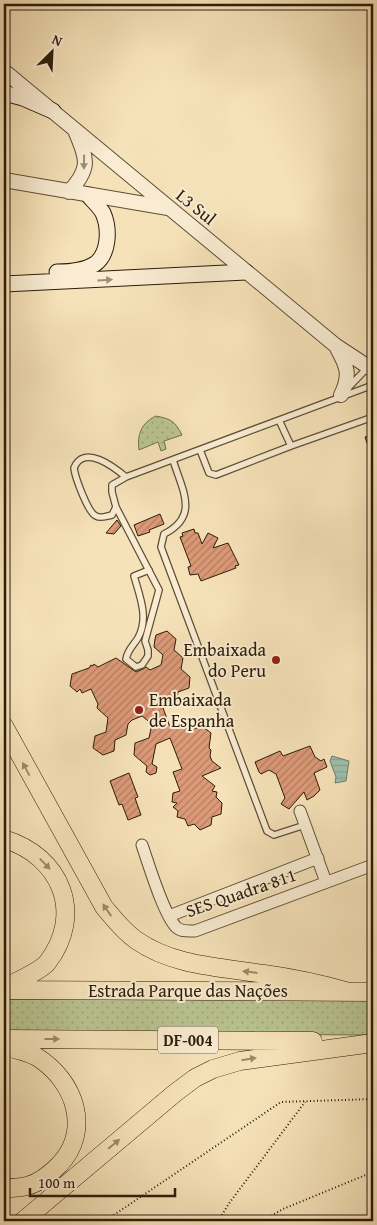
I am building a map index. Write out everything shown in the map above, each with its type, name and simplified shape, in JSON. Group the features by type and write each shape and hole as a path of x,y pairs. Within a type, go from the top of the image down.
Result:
{"highway":[{"path":"4,726 104,907 119,926 135,940 150,949 177,959 212,967 310,982 350,992"},
{"path":"4,839 15,842 44,862 55,875 63,892 67,911 62,939 46,964 4,989"},
{"name":"Estrada Parque das Nações","path":"4,989 373,992"},
{"name":"DF-004","path":"4,1039 373,1042"},
{"path":"23,1221 175,1093 195,1078 212,1069 240,1061 373,1042"},
{"path":"4,1047 36,1057 50,1067 65,1084 74,1101 78,1123 75,1140 67,1156 54,1170 42,1180 28,1186 4,1188"}],"main road":[{"path":"4,93 23,98 53,111"},
{"path":"4,274 81,270 94,265 102,258 106,246 107,228 103,214 88,195"},
{"path":"4,284 246,272"}],"street":[{"name":"L3 Sul","path":"4,71 335,345 371,369"},
{"path":"69,192 83,176 85,166 82,147 75,130"},
{"path":"4,180 169,208"},
{"path":"335,345 347,366 348,372 339,397"},
{"path":"300,811 326,882"},
{"name":"SES Quadra 811","path":"142,845 169,916 176,927 184,931 195,931 373,865"},
{"path":"169,916 318,858"}],"lane":[{"name":"L3 Sul","path":"339,397 371,369"},
{"name":"L3 Sul","path":"116,507 112,485 126,477 373,385"},
{"path":"200,450 209,473 216,475 373,417"},
{"path":"279,420 291,446"},
{"path":"116,507 112,515 102,518 96,517 90,512 74,471 75,465 85,458 101,459 126,477"},
{"path":"172,460 187,503 184,515 177,528 164,534 161,547 267,831 274,835 305,825"},
{"path":"116,507 158,590 144,642"},
{"path":"137,639 144,642 148,650 148,656 142,665 136,667 126,659 128,651 137,639 144,615 134,576 149,570"},
{"path":"144,615 152,614"}],"path":[{"path":"105,1221 280,1102 373,1099"},
{"path":"218,1221 230,1202 305,1102"},
{"path":"262,1221 283,1209 373,1172"}],"green space":[{"path":"156,416 172,421 182,435 164,441 166,449 161,451 158,442 139,450 141,430 147,422"},
{"path":"4,999 373,999 373,1035 4,1033"}],"shaded area":[{"path":"332,756 349,761 346,781 335,783 336,777 330,761"}],"building":[{"path":"373,434 373,458 372,458 365,437"},
{"path":"160,514 164,524 138,536 134,525"},
{"path":"117,520 121,526 114,534 106,533"},
{"path":"194,529 195,533 198,533 202,544 208,533 218,538 213,548 228,543 239,565 235,566 236,568 201,581 198,574 190,575 188,567 191,566 180,537 183,536 182,533"},
{"path":"167,631 176,639 174,650 183,658 181,669 190,677 189,688 178,692 176,704 163,708 170,727 182,723 189,728 192,725 194,729 202,726 211,733 210,756 212,761 221,768 202,776 215,786 212,791 217,792 216,797 222,803 221,814 212,817 211,825 200,830 194,824 188,826 185,819 177,817 178,811 173,807 177,803 172,802 173,793 180,791 173,772 182,769 170,738 156,744 152,764 157,767 156,773 150,775 146,772 147,766 134,755 135,743 149,738 152,724 142,716 132,720 128,724 126,735 115,740 114,751 103,755 93,748 95,736 106,732 108,718 97,708 98,704 91,689 82,693 80,689 77,692 70,686 72,674 89,668 94,664 98,667 116,658 136,672 146,667 150,670 161,665 163,655 154,647 155,639 156,635"},
{"path":"310,746 315,757 321,761 324,759 327,767 314,773 320,790 307,800 304,792 289,809 281,804 285,798 276,774 269,770 261,774 255,762 280,751 283,756"},
{"path":"129,773 138,797 135,798 141,815 128,820 122,804 119,805 110,781"}],"place":[{"name":"Embaixada do Peru","path":"276,660"},
{"name":"Embaixada de Espanha","path":"139,710"}]}
